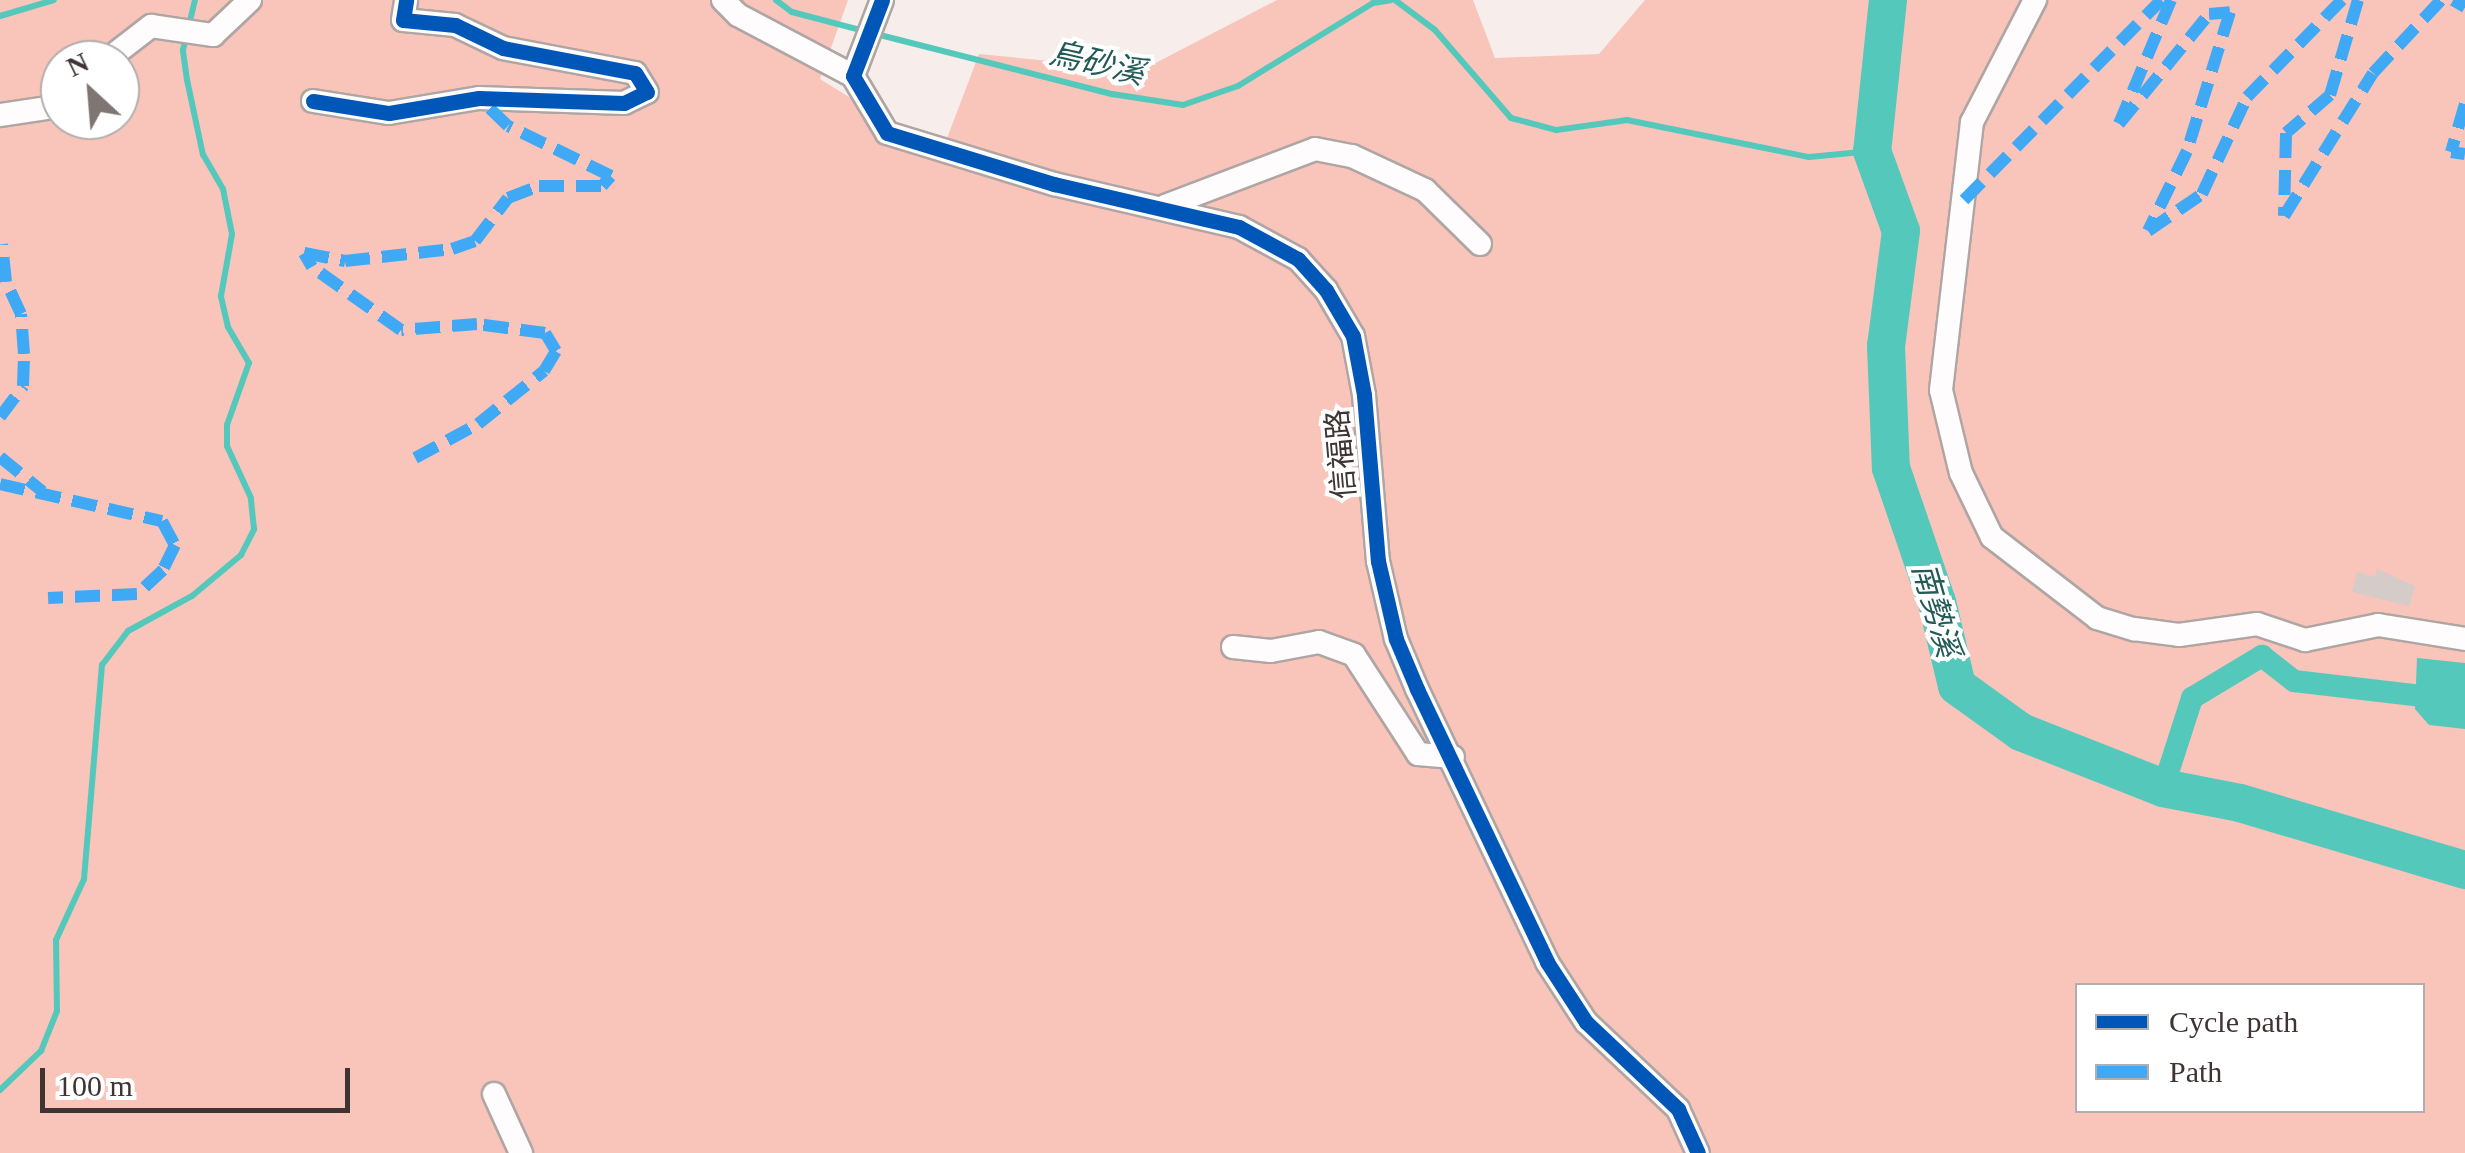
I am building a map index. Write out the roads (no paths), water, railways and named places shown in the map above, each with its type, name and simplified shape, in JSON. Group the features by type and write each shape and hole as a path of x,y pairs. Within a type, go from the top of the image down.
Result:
{"street":[{"path":"132,40 151,26 213,34 250,0"},
{"path":"312,102 389,112 479,98 624,103 647,92 634,73 502,48 455,25 403,20 406,0"},
{"path":"723,0 738,15 853,76 880,1"},
{"path":"2035,0 1972,122 1940,390 1961,472 1992,537 2097,618 2134,630 2179,635 2256,624 2306,640 2378,626 2465,640"},
{"name":"信福路","path":"853,76 888,133 1054,184 1165,206 1239,227 1298,259 1326,290 1353,336 1387,600 1410,672 1454,757 1547,962 1586,1022 1678,1109 1698,1153"},
{"path":"0,115 40,109"},
{"path":"1165,206 1315,149 1352,156 1425,190 1480,244"},
{"path":"1233,647 1271,651 1320,642 1354,655 1418,754 1454,757"},
{"path":"494,1094 522,1153"}],"water":[{"path":"2417,658 2465,663 2465,729 2429,725 2415,709"}],"waterway":[{"name":"烏砂溪","path":"0,16 54,0"},
{"path":"0,1090 41,1051 57,1011 56,940 84,879 102,665 128,631 192,596 241,555 254,529 251,498 227,446 227,425 249,363 228,327 221,296 232,234 223,189 203,155 187,80 183,50 195,0"},
{"name":"烏砂溪","path":"776,0 792,12 864,31"},
{"name":"烏砂溪","path":"876,34 1112,94 1183,105 1238,86 1373,3 1391,0"},
{"name":"烏砂溪","path":"1395,0 1435,30 1511,118 1556,130 1627,120 1809,157 1872,151"},
{"name":"南勢溪","path":"1888,0 1872,151 1901,231 1886,346 1891,468 1937,602 1957,686 2021,732 2163,788 2240,803 2465,870"},
{"path":"2163,788 2192,698 2262,656 2294,681 2465,701"}]}
